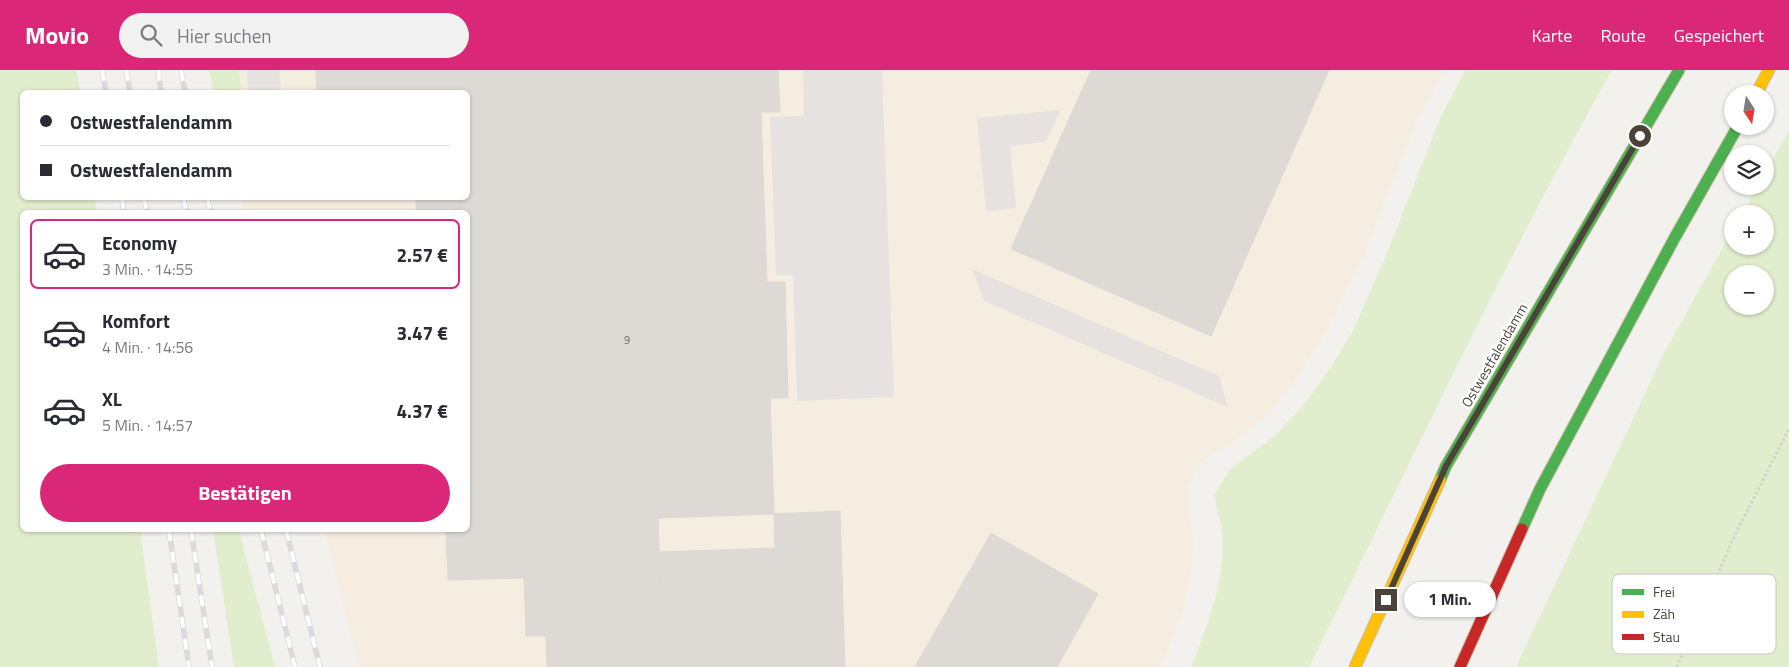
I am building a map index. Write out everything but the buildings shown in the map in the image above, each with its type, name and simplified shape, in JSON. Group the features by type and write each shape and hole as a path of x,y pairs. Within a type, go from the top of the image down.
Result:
{"highway":[{"name":"Ostwestfalendamm","path":"1356,667 1446,466 1679,70"},
{"path":"1761,85 1770,70"},
{"path":"1460,667 1540,489 1674,239 1733,135"}],"path":[{"path":"1718,574 1735,535 1789,429"},
{"path":"1677,667 1683,654"}],"shaded area":[{"path":"239,70 1444,70 1414,127 1364,254 1332,320 1302,371 1272,410 1244,435 1206,458 1194,473 1188,486 1188,502 1193,536 1192,567 1183,610 1161,667 359,667 325,532 470,532 470,210 244,210 241,200 470,200 470,90 241,90"},
{"path":"247,70 279,70 281,90 248,90"},
{"path":"803,70 882,70 894,397 797,401 793,275 776,275 770,117 804,116"},
{"path":"1060,110 1046,142 1010,146 1016,208 986,211 977,118"},
{"path":"972,269 1219,376 1228,407 984,301"}],"green space":[{"path":"0,70 77,70 80,90 20,90 20,200 95,200 97,210 20,210 20,532 140,532 159,667 0,667"},
{"path":"209,70 239,70 241,90 214,90"},
{"path":"1465,70 1612,70 1532,217 1309,667 1191,667 1204,635 1214,602 1221,568 1222,533 1214,495 1231,468 1274,437 1307,401 1353,331 1384,260 1440,119"},
{"path":"1789,131 1789,667 1516,667 1664,353 1724,245 1724,255 1774,255 1774,205 1747,205 1753,195 1774,195 1774,157"},
{"path":"213,532 240,532 275,667 234,667"}],"railway":[{"path":"102,70 106,90"},
{"path":"126,70 130,90"},
{"path":"158,70 161,90"},
{"path":"181,70 185,90"},
{"path":"122,200 124,210"},
{"path":"144,200 147,210"},
{"path":"184,200 186,210"},
{"path":"208,200 210,210"},
{"path":"169,532 189,667"},
{"path":"191,532 212,667"},
{"path":"261,532 295,667"},
{"path":"286,532 320,667"}],"traffic: fast":[{"path":"1440,480 1446,466 1679,70"},
{"path":"1522,529 1540,489 1674,239 1733,135"}],"traffic: slow":[{"path":"1761,85 1769,70"},
{"path":"1355,667 1440,480"}],"traffic: jam":[{"path":"1460,667 1522,529"}],"route":[{"path":"1386,600 1446,466 1640,136"}]}
